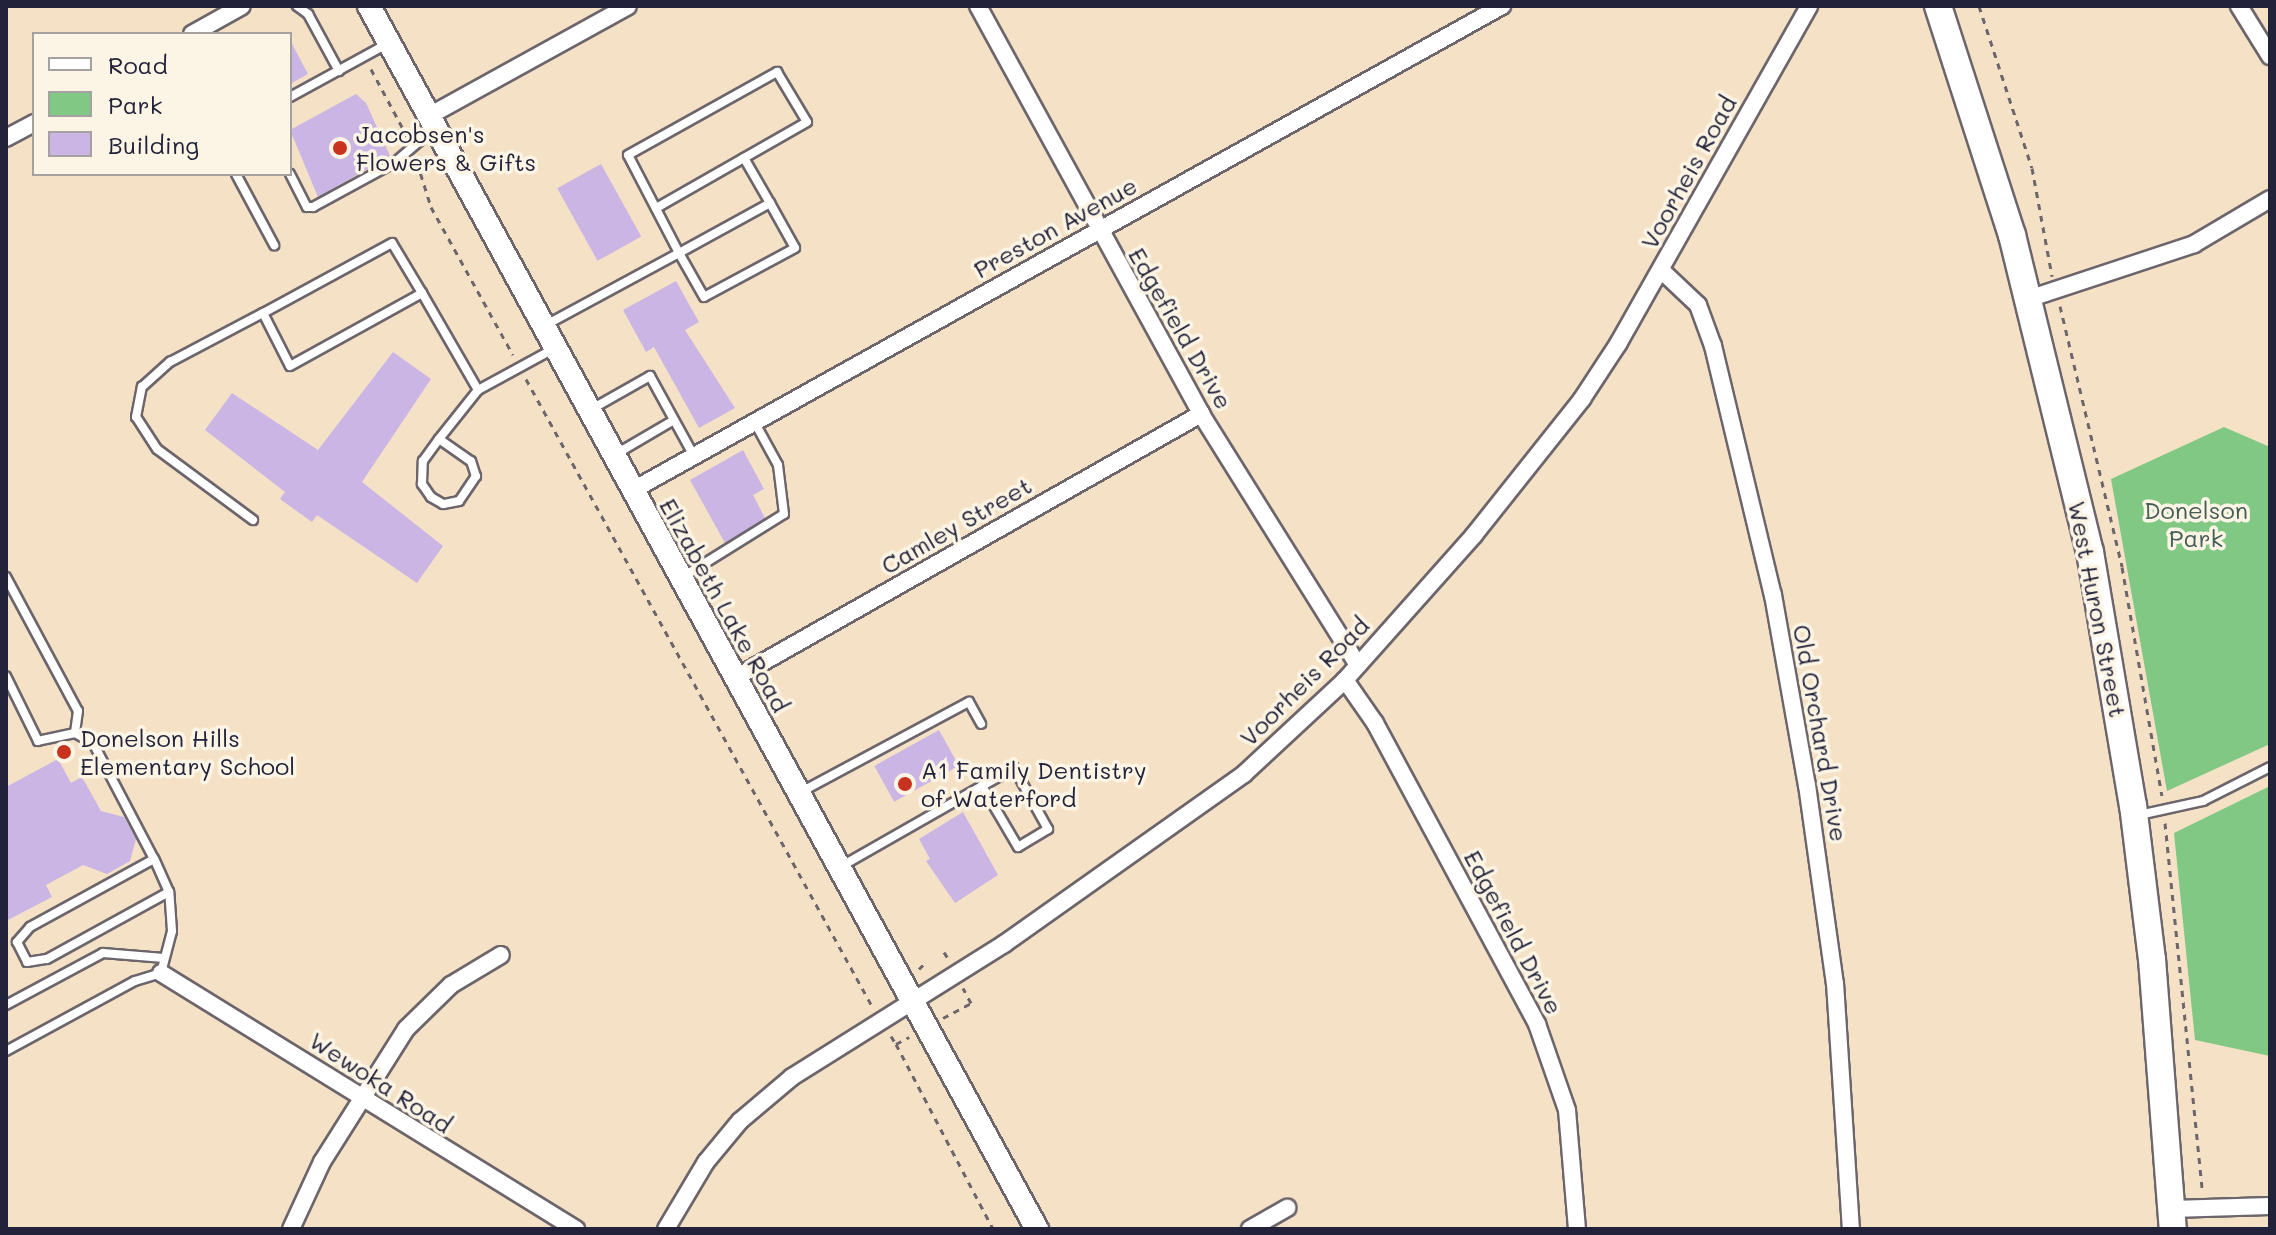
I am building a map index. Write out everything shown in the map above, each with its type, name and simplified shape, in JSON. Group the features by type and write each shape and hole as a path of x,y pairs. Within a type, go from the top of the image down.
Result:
{"highway":[{"name":"West Huron Street","path":"1938,6 2028,299 2090,552 2134,816 2164,1082 2172,1219"}],"main road":[{"name":"Elizabeth Lake Road","path":"374,9 389,43 543,327 1037,1229"}],"street":[{"path":"196,32 242,6"},
{"path":"432,122 628,6"},
{"name":"Edgefield Drive","path":"978,6 1201,414 1358,665"},
{"name":"Preston Avenue","path":"633,490 1502,6"},
{"name":"Voorheis Road","path":"666,1229 706,1162 740,1121 792,1077 914,1004 1244,774 1345,680 1546,446 1618,344 1809,6"},
{"path":"2239,6 2270,56"},
{"path":"6,138 32,124"},
{"path":"2028,299 2194,244 2270,199"},
{"name":"Old Orchard Drive","path":"1661,270 1698,305 1713,346 1773,595 1835,983 1851,1229"},
{"name":"Camley Street","path":"735,678 1201,414"},
{"name":"Edgefield Drive","path":"1345,680 1375,723 1537,1024 1567,1110 1577,1229"},
{"path":"291,1229 360,1097 406,1029 451,985 501,955"},
{"name":"Wewoka Road","path":"163,965 360,1097 576,1229"},
{"path":"2172,1219 2270,1206"},
{"path":"1250,1229 1287,1208"}],"lane":[{"path":"297,6 308,14 339,71"},
{"path":"292,96 389,43"},
{"path":"656,208 807,122 777,72 628,155 679,253 704,297 795,248 744,158"},
{"path":"291,176 310,208 412,148 432,122"},
{"path":"237,176 274,245"},
{"path":"543,327 770,203"},
{"path":"253,520 157,449 136,417 142,387 170,362 392,243 478,390"},
{"path":"263,313 290,366 422,293"},
{"path":"439,439 471,461 476,476 459,501 443,504 422,484 423,461 439,439 478,390 555,348"},
{"path":"589,411 650,376 694,456"},
{"path":"613,455 674,420"},
{"path":"681,578 784,514 778,465 754,422"},
{"path":"6,577 78,711 75,733"},
{"path":"6,676 38,741 75,733 93,743 169,892 172,931 163,965 6,1051"},
{"path":"798,793 969,702 981,724"},
{"path":"2134,816 2203,801 2270,767"},
{"path":"839,868 982,786 1014,768 1048,829 1018,847 982,786"},
{"path":"2259,772 2270,776"},
{"path":"154,859 30,927 17,942 27,962 47,959 169,892"},
{"path":"6,1005 103,953 163,965"}],"path":[{"path":"1979,6 2032,168 2050,269"},
{"path":"363,57 412,148 431,207 874,1010"},
{"path":"896,1044 993,1229"}],"green space":[{"name":"Donelson Park","path":"2224,427 2270,447 2270,744 2167,791 2111,479"},
{"path":"2270,786 2270,1056 2195,1040 2174,833"}],"building":[{"path":"292,44 308,74 292,83"},
{"name":"Jacobsen's Flowers & Gifts","path":"356,94 366,103 390,156 318,197 292,129"},
{"path":"601,164 641,237 598,261 557,188"},
{"path":"676,281 699,322 685,330 735,408 699,428 654,347 646,352 623,310"},
{"path":"393,352 431,379 362,482 443,546 417,583 317,515 312,522 280,499 285,492 205,430 232,393 318,450"},
{"path":"743,450 764,489 753,495 765,518 725,543 690,480"},
{"name":"A1 Family Dentistry of Waterford","path":"939,730 959,766 894,802 874,766"},
{"path":"58,759 71,783 82,777 101,811 124,817 136,839 130,861 107,874 83,865 46,885 52,897 6,921 6,787"},
{"path":"963,812 998,875 955,903 926,861 930,859 919,839"}],"place":[{"name":"Jacobsen's Flowers & Gifts","path":"340,148"},
{"name":"Donelson Hills Elementary School","path":"64,752"},
{"name":"A1 Family Dentistry of Waterford","path":"905,784"}]}
